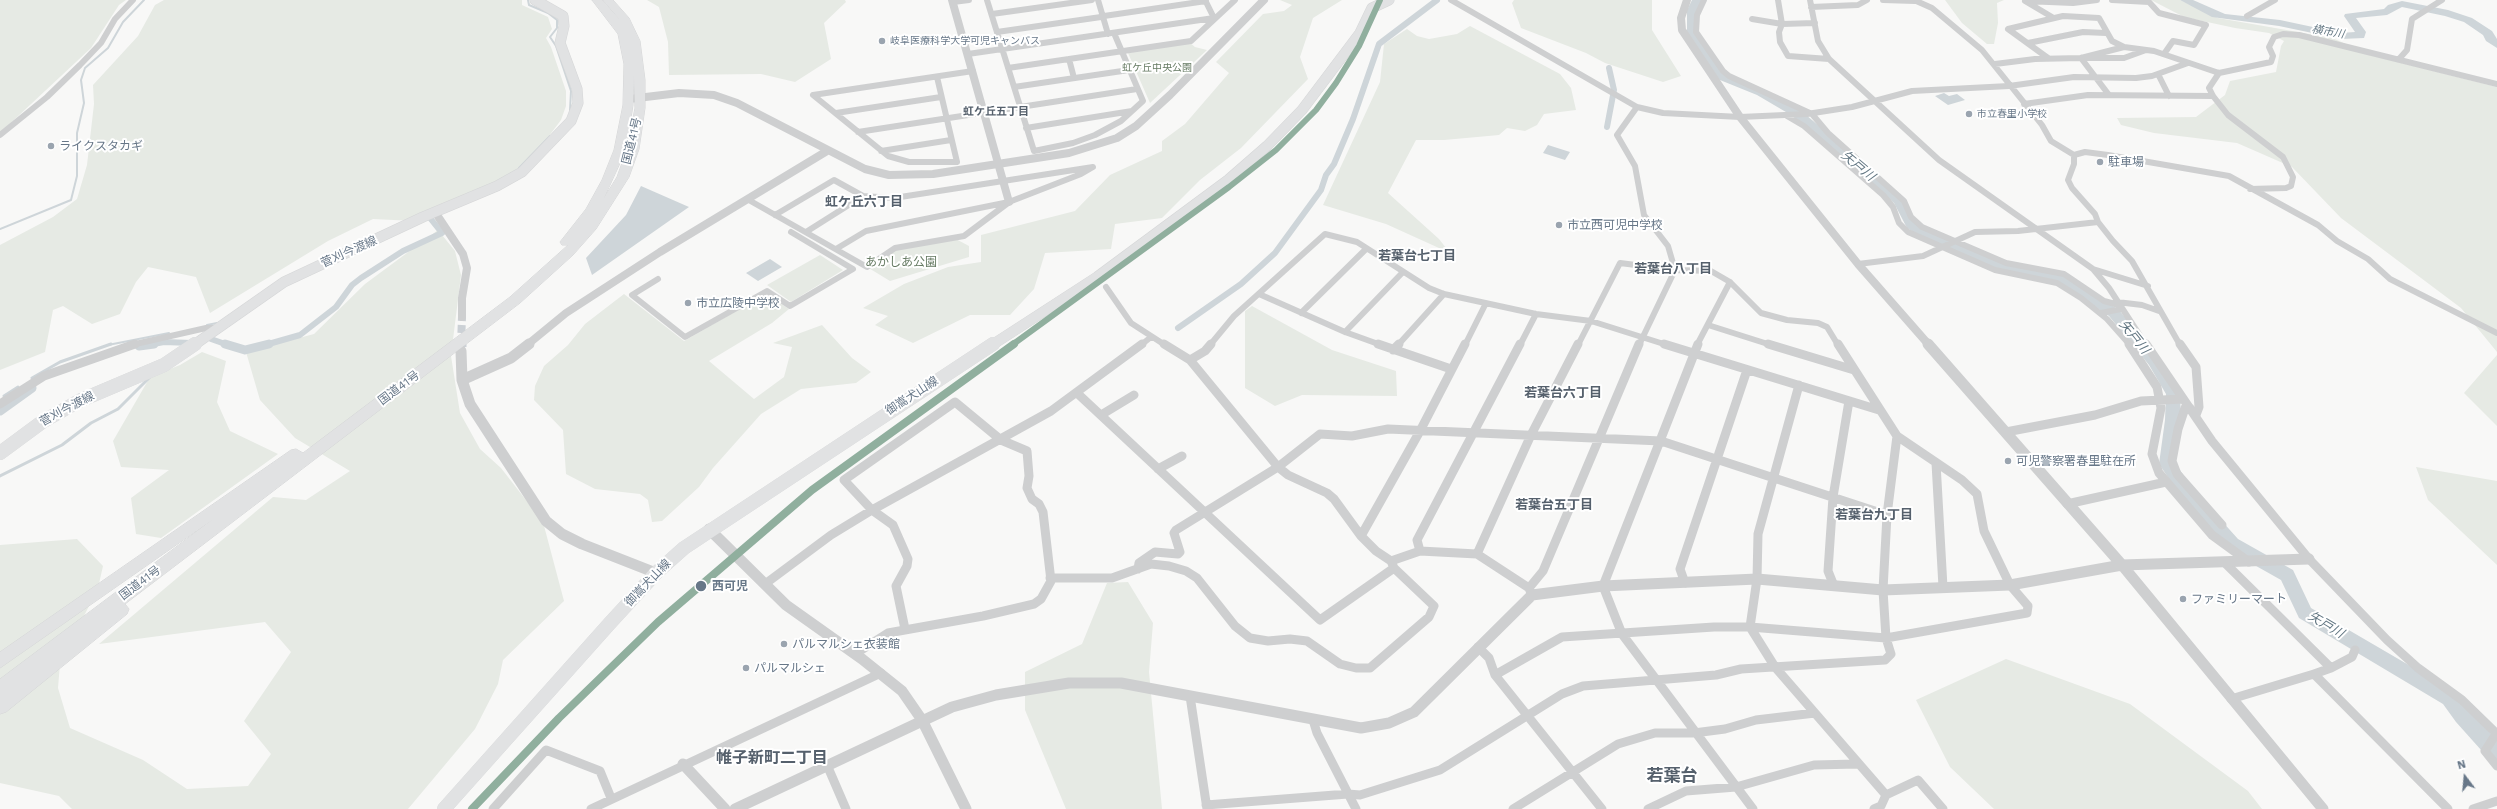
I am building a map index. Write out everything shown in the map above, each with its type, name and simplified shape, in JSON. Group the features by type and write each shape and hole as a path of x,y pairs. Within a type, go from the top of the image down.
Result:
{"highway":[{"name":"国道41号","path":"0,678 490,309 559,249 591,210 608,180 620,150 635,98 622,34 617,22 597,0"},
{"name":"国道41号","path":"0,689 515,300 570,252 592,226 623,177 633,149 637,58 632,34 624,18 608,0"},
{"path":"0,661 325,433"},
{"path":"0,707 250,506 318,449"}],"main road":[{"name":"菅刈今渡線","path":"0,453 42,422 85,398 164,365 284,282 435,212 497,186 522,172 571,121 576,111 578,96 560,39 564,19 563,16 539,4 535,0"},
{"name":"御嵩犬山線","path":"444,809 656,573 684,548 709,529 1096,277 1228,180 1267,146 1302,110 1360,33 1372,8 1388,0"}],"street":[{"path":"0,135 47,97 101,43 115,19 134,0"},
{"path":"969,0 953,1 1009,202"},
{"path":"987,0 1034,151 1095,135 1121,121 1143,101 1121,51 1103,17 1098,0"},
{"path":"992,14 1092,0"},
{"path":"1008,68 1191,41 1235,0"},
{"path":"635,98 692,92 726,98 827,151 865,169 889,175 933,174 1069,153 1102,144 1136,126 1170,95 1264,0"},
{"path":"1451,0 1574,69 1603,89 1637,107 1663,113 1740,117 1809,114 1837,111 1912,91 2009,86 2053,79 2095,77 2136,78 2158,74 2188,63"},
{"path":"1687,0 1681,18 1682,30 1740,117 1858,264 2122,565 2323,809"},
{"path":"1704,0 1697,14 1696,32 1723,71 1729,76 1809,114 1904,201 1911,217 1922,227 2006,263 2046,269 2064,274 2104,301 2119,305 2142,305 2159,310"},
{"path":"1778,0 1782,24 1779,32 1780,42 1788,56 1829,59"},
{"path":"1867,0 1858,5 1810,3 1820,48 1829,59 1939,160 1982,189 2034,229 2093,269 2101,277 2183,399 2196,415 2212,442 2309,559 2387,640 2418,668 2462,700 2496,734 2485,751 2497,766"},
{"path":"1883,0 1914,0 1932,8 1964,33 1995,64 2009,86 2042,125 2051,141 2074,155 2085,152 2108,155 2194,171 2216,172 2229,176 2249,189 2318,225 2337,241 2368,259 2390,279 2433,303 2497,333"},
{"path":"2052,18 2025,1 2097,0"},
{"path":"2112,0 2149,2 2159,13 2206,25 2194,45 2173,41 2164,54"},
{"path":"2248,16 2274,0"},
{"path":"2399,59 2407,50 2412,19 2426,12 2442,0"},
{"path":"997,32 1205,1 1214,18"},
{"path":"2071,1 2086,16"},
{"path":"2048,58 2008,29 2052,18 2086,16 2099,18 2106,33 2112,41 2124,47 2164,54 2219,73 2271,62 2271,42 2274,37 2283,34 2319,39 2497,84"},
{"path":"968,54 1214,18"},
{"path":"1752,19 1782,24 1814,23"},
{"path":"2028,43 2083,32 2106,33"},
{"path":"2081,58 2124,47"},
{"path":"1995,64 2048,58 2124,58 2146,50"},
{"path":"2081,58 2109,95"},
{"path":"1070,59 1074,78"},
{"path":"1014,87 1130,70"},
{"path":"937,77 957,162 909,162 881,151 813,95 973,71"},
{"path":"2219,73 2211,83 2210,88 2213,96 2228,115 2283,157 2294,177 2292,186 2286,188 2249,189"},
{"path":"2158,74 2169,96"},
{"path":"858,132 1137,89"},
{"path":"2024,104 2109,95 2213,96"},
{"path":"836,113 941,97"},
{"path":"735,809 922,720 974,700 1070,683 1121,683 1361,728 1390,723 1414,712 1530,592 1543,571 1642,337 1675,270 1668,246 1644,215 1635,166 1617,135 1637,107"},
{"path":"1026,128 1133,111"},
{"path":"1786,116 1804,126 1883,195 1893,207 1899,223 1908,232 1940,248 1995,270 2057,283 2101,314 2134,351 2155,381 2161,408 2152,454 2154,463 2166,482 2212,535 2249,562"},
{"path":"881,151 951,140"},
{"path":"462,380 492,368 511,358 566,313 747,199 827,151"},
{"path":"2074,155 2074,164 2068,180 2072,188 2095,214 2098,222 2132,261 2148,286 2170,330 2196,367 2199,407 2196,415"},
{"path":"775,215 834,180 863,196 894,198 1092,167 1081,174 1009,202 866,231 836,249"},
{"path":"806,232 863,196"},
{"path":"747,199 867,267 895,248 964,236 1009,202"},
{"path":"435,212 463,254 467,268 462,298 462,317"},
{"path":"1858,264 1924,256 1975,232 2003,232 2098,222"},
{"path":"658,279 632,295 685,337 767,291 790,306 853,269 792,232"},
{"path":"1190,360 1205,352 1234,316 1293,265 1323,234 1357,242 1429,288 1444,294 1485,305 1591,322 1879,410"},
{"path":"1301,313 1341,276 1366,248"},
{"path":"1476,554 1531,435 1591,322 1620,263 1675,270 1711,271 1730,282 1761,313 1787,320 1818,323 1827,327 1897,436 1962,480 1977,494 1984,531 2010,585 2028,606 2027,613 2024,615 1886,638 1750,627 1714,627 1562,637 1495,675"},
{"path":"2093,269 2148,286"},
{"path":"1345,332 1403,272"},
{"path":"1730,282 1693,353 1661,441 1603,586 1622,634 1654,680 1753,809"},
{"path":"1050,578 1112,578 1150,564 1160,564 1186,572 1197,578 1235,626 1250,638 1268,641 1290,639 1307,641 1340,664 1356,668 1370,668 1429,617 1434,606 1392,564 1361,536 1334,499 1327,493 1288,475 1278,467 1190,360 1151,337 1123,314 1106,287"},
{"path":"1259,294 1345,332 1451,369"},
{"path":"1393,350 1444,294"},
{"path":"1361,536 1420,431 1485,305"},
{"path":"2101,314 2119,305"},
{"path":"1420,551 1418,540 1536,314"},
{"path":"1708,324 1854,370"},
{"path":"0,404 44,376 124,346 206,328 217,328"},
{"path":"765,584 831,536 872,510 1002,440 1051,411 1151,337"},
{"path":"461,351 462,380 475,414 546,521 562,534 582,544 656,573"},
{"path":"1685,582 1680,569 1747,370"},
{"path":"1799,385 1758,534 1757,579 1750,627 1775,667 1857,764 1886,795"},
{"path":"1077,393 1320,620 1392,564 1420,551 1476,554 1530,592 1603,586 1757,579 1883,590 2010,585 2122,565 2309,559"},
{"path":"1101,415 1134,395"},
{"path":"2006,432 2096,415 2141,401 2183,399"},
{"path":"1834,586 1828,571 1832,497 1849,401"},
{"path":"855,654 888,633 983,616 1034,604 1041,598 1050,578 1043,512 1039,504 1032,499 1027,488 1029,476 1027,451 1002,440 955,402 950,403 844,480 872,510 893,525 908,559 908,566 896,586 905,629"},
{"path":"2190,408 2185,408 2178,429 2172,461 2178,474 2222,525"},
{"path":"1138,568 1140,563 1155,552 1178,554 1180,552 1174,533 1278,467 1320,434 1346,436 1388,429 1661,441 1886,515"},
{"path":"1190,696 1206,807 1348,794 1360,795 1440,770 1562,694 1583,686 1716,675 1741,669 1885,660 1891,654 1886,638 1883,590 1886,515 1897,436"},
{"path":"1158,469 1182,456"},
{"path":"1936,463 1943,587"},
{"path":"2067,504 2166,482"},
{"path":"709,529 786,606 881,673 902,691 922,720 966,809"},
{"path":"2224,562 2331,668"},
{"path":"1478,647 1489,658 1495,675 1574,772 1602,809"},
{"path":"2231,699 2331,668 2352,657 2355,650"},
{"path":"591,809 683,764 881,673"},
{"path":"2314,674 2448,809"},
{"path":"1513,809 1618,744 1654,733 1694,733 1725,729 1756,720 1815,713"},
{"path":"1313,720 1316,733 1356,809"},
{"path":"493,809 546,750 600,771 611,798"},
{"path":"683,764 725,809"},
{"path":"1648,809 1686,791 1736,787 1814,765 1857,764"},
{"path":"827,765 846,809"},
{"path":"1874,809 1881,806 1886,795 1918,780 1943,809"},
{"path":"2473,809 2493,804"}],"green space":[{"path":"0,0 126,0 119,5 91,48 0,133"},
{"path":"164,0 522,0 522,5 548,17 552,29 546,38 551,47 566,91 566,106 561,120 522,172 414,221 373,219 328,241 210,313 196,277 148,267 136,282 120,314 92,324 63,306 53,310 45,352 0,370 0,245 53,217 77,199 87,165 94,104 93,85 138,36 155,5"},
{"path":"647,0 845,0 846,2 824,23 831,59 795,82 761,74 669,75 668,42 659,7"},
{"path":"1280,0 1342,0 1313,18 1300,57 1308,79 1241,148 1200,180 1162,218 1115,224 1111,249 1045,253 1034,289 1010,315 970,315 913,343 875,325 888,316 863,308 904,284 948,267 981,262 981,235 1075,211 1110,175 1162,151 1162,141 1185,124 1229,73 1216,62 1263,14 1284,11 1292,5"},
{"path":"1514,0 1652,0 1652,30 1681,76 1663,82 1605,63 1586,53 1521,28 1512,3"},
{"path":"1945,0 2004,0 1997,3 1998,23 1994,44 1987,44 1962,23"},
{"path":"2151,0 2180,0 2218,18 2332,38 2374,56 2497,87 2497,352 2461,308 2341,218 2292,167 2237,143 2154,133 2121,125 2117,118 2196,117 2225,95 2230,81 2276,72 2281,46 2284,41 2269,33 2235,28 2184,17"},
{"path":"1470,26 1560,74 1571,88 1576,110 1544,114 1537,125 1525,131 1507,128 1499,135 1444,140 1416,140 1388,193 1439,239 1450,253 1386,224 1323,205 1380,82 1384,44 1407,29 1417,36 1429,39 1457,34"},
{"name":"虹ケ丘中央公園","path":"1189,42 1195,47 1207,50 1150,103 1128,53"},
{"path":"438,230 455,251 461,275 451,356 460,413 480,449 501,468 543,522 564,601 503,660 498,684 475,729 408,809 72,809 59,796 0,783 0,545 77,539 103,566 98,588 60,664 58,688 70,728 143,760 187,789 248,786 271,754 244,721 291,652 265,622 99,644 273,497 306,500 350,471 295,438 260,400 246,352 314,334 365,284"},
{"name":"あかしあ公園","path":"954,238 969,246 969,257 890,281 867,267 895,248"},
{"path":"820,255 843,270 791,302 767,285"},
{"path":"624,294 684,341 762,296 767,300 771,297 789,309 772,323 709,361 754,399 784,377 792,347 773,343 822,325 852,358 871,372 856,383 801,389 761,414 713,468 699,487 662,521 652,522 648,500 640,494 595,489 566,474 563,430 534,400 535,386 544,366 568,345 585,324"},
{"path":"1252,306 1332,350 1396,371 1397,396 1302,395 1275,406 1245,388 1245,311"},
{"path":"202,352 226,361 217,402 230,431 278,454 161,538 136,534 131,498 169,470 121,467 113,441 150,377 180,365"},
{"path":"2497,355 2497,426 2464,393"},
{"path":"2416,467 2497,481 2497,565 2428,500"},
{"path":"1128,582 1153,623 1149,672 1162,809 1066,809 1025,710 1025,672 1082,644 1107,583"},
{"path":"2006,659 2130,704 2248,791 2262,809 1994,809 1950,767 1916,700"}],"shaded area":[{"path":"1944,93 1949,96 1957,94 1965,100 1948,105 1935,96"},
{"path":"1548,145 1570,152 1565,160 1543,153"},
{"path":"641,186 689,207 592,275 586,258 626,215"},
{"path":"770,259 782,267 758,281 746,273"}],"waterway":[{"path":"0,229 71,200 77,176 77,133 84,103 81,80 85,68 108,48 123,22 144,0"},
{"path":"528,0 529,5 548,13 557,20 557,28 550,37 556,46 571,91 570,110"},
{"path":"1178,328 1241,284 1275,253 1321,190 1326,175 1334,164 1353,119 1379,44 1437,0"},
{"name":"矢戸川","path":"1697,0 1692,10 1692,35 1709,58 1719,76 1761,93 1795,112 1899,201 1912,225 1934,239 2012,270 2054,276 2071,284 2114,313 2154,362 2173,394 2173,420 2167,464 2188,494 2232,544 2287,575 2305,613 2449,698 2462,716 2497,754"},
{"name":"横市川","path":"2185,0 2212,14 2225,17 2280,23 2292,27 2341,36 2360,36 2361,32 2349,16 2387,12 2392,7 2402,4 2448,13 2468,20 2488,33 2490,39 2497,45"},
{"path":"1607,127 1614,90 1609,68"},
{"path":"519,168 550,136"},
{"path":"265,345 300,335 336,307 352,285 361,278 403,251 442,233 430,218"},
{"path":"207,325 217,323"},
{"path":"108,345 169,333"},
{"path":"211,339 226,344"},
{"path":"152,344 164,342 191,343"},
{"path":"139,346 152,344"},
{"path":"226,344 245,350 265,345"},
{"path":"265,345 269,344"},
{"path":"32,378 60,362 108,345"},
{"path":"0,476 62,445 91,423 118,409 151,376"},
{"path":"4,396 18,387"},
{"path":"0,411 32,388"}],"tunnel":[{"path":"461,345 462,317"}],"transit line":[{"path":"472,809 559,718 658,622 812,490 1229,187 1276,150 1316,110 1336,83 1359,46 1380,0"}],"place":[{"name":"岐阜医療科学大学可児キャンパス","path":"882,41"},
{"name":"市立春里小学校","path":"1969,114"},
{"name":"ライクスタカギ","path":"51,146"},
{"name":"駐車場","path":"2100,162"},
{"name":"市立西可児中学校","path":"1559,225"},
{"name":"市立広陵中学校","path":"688,303"},
{"name":"可児警察署春里駐在所","path":"2008,461"},
{"name":"西可児","path":"701,586"},
{"name":"ファミリーマート","path":"2183,599"},
{"name":"パルマルシェ衣装館","path":"784,644"},
{"name":"パルマルシェ","path":"746,668"}],"district":[{"name":"虹ケ丘五丁目","path":"996,112"},
{"name":"虹ケ丘六丁目","path":"864,202"},
{"name":"若葉台七丁目","path":"1417,256"},
{"name":"若葉台八丁目","path":"1673,269"},
{"name":"若葉台六丁目","path":"1563,393"},
{"name":"若葉台五丁目","path":"1554,505"},
{"name":"若葉台九丁目","path":"1874,515"},
{"name":"帷子新町二丁目","path":"772,758"},
{"name":"若葉台","path":"1672,776"}]}
